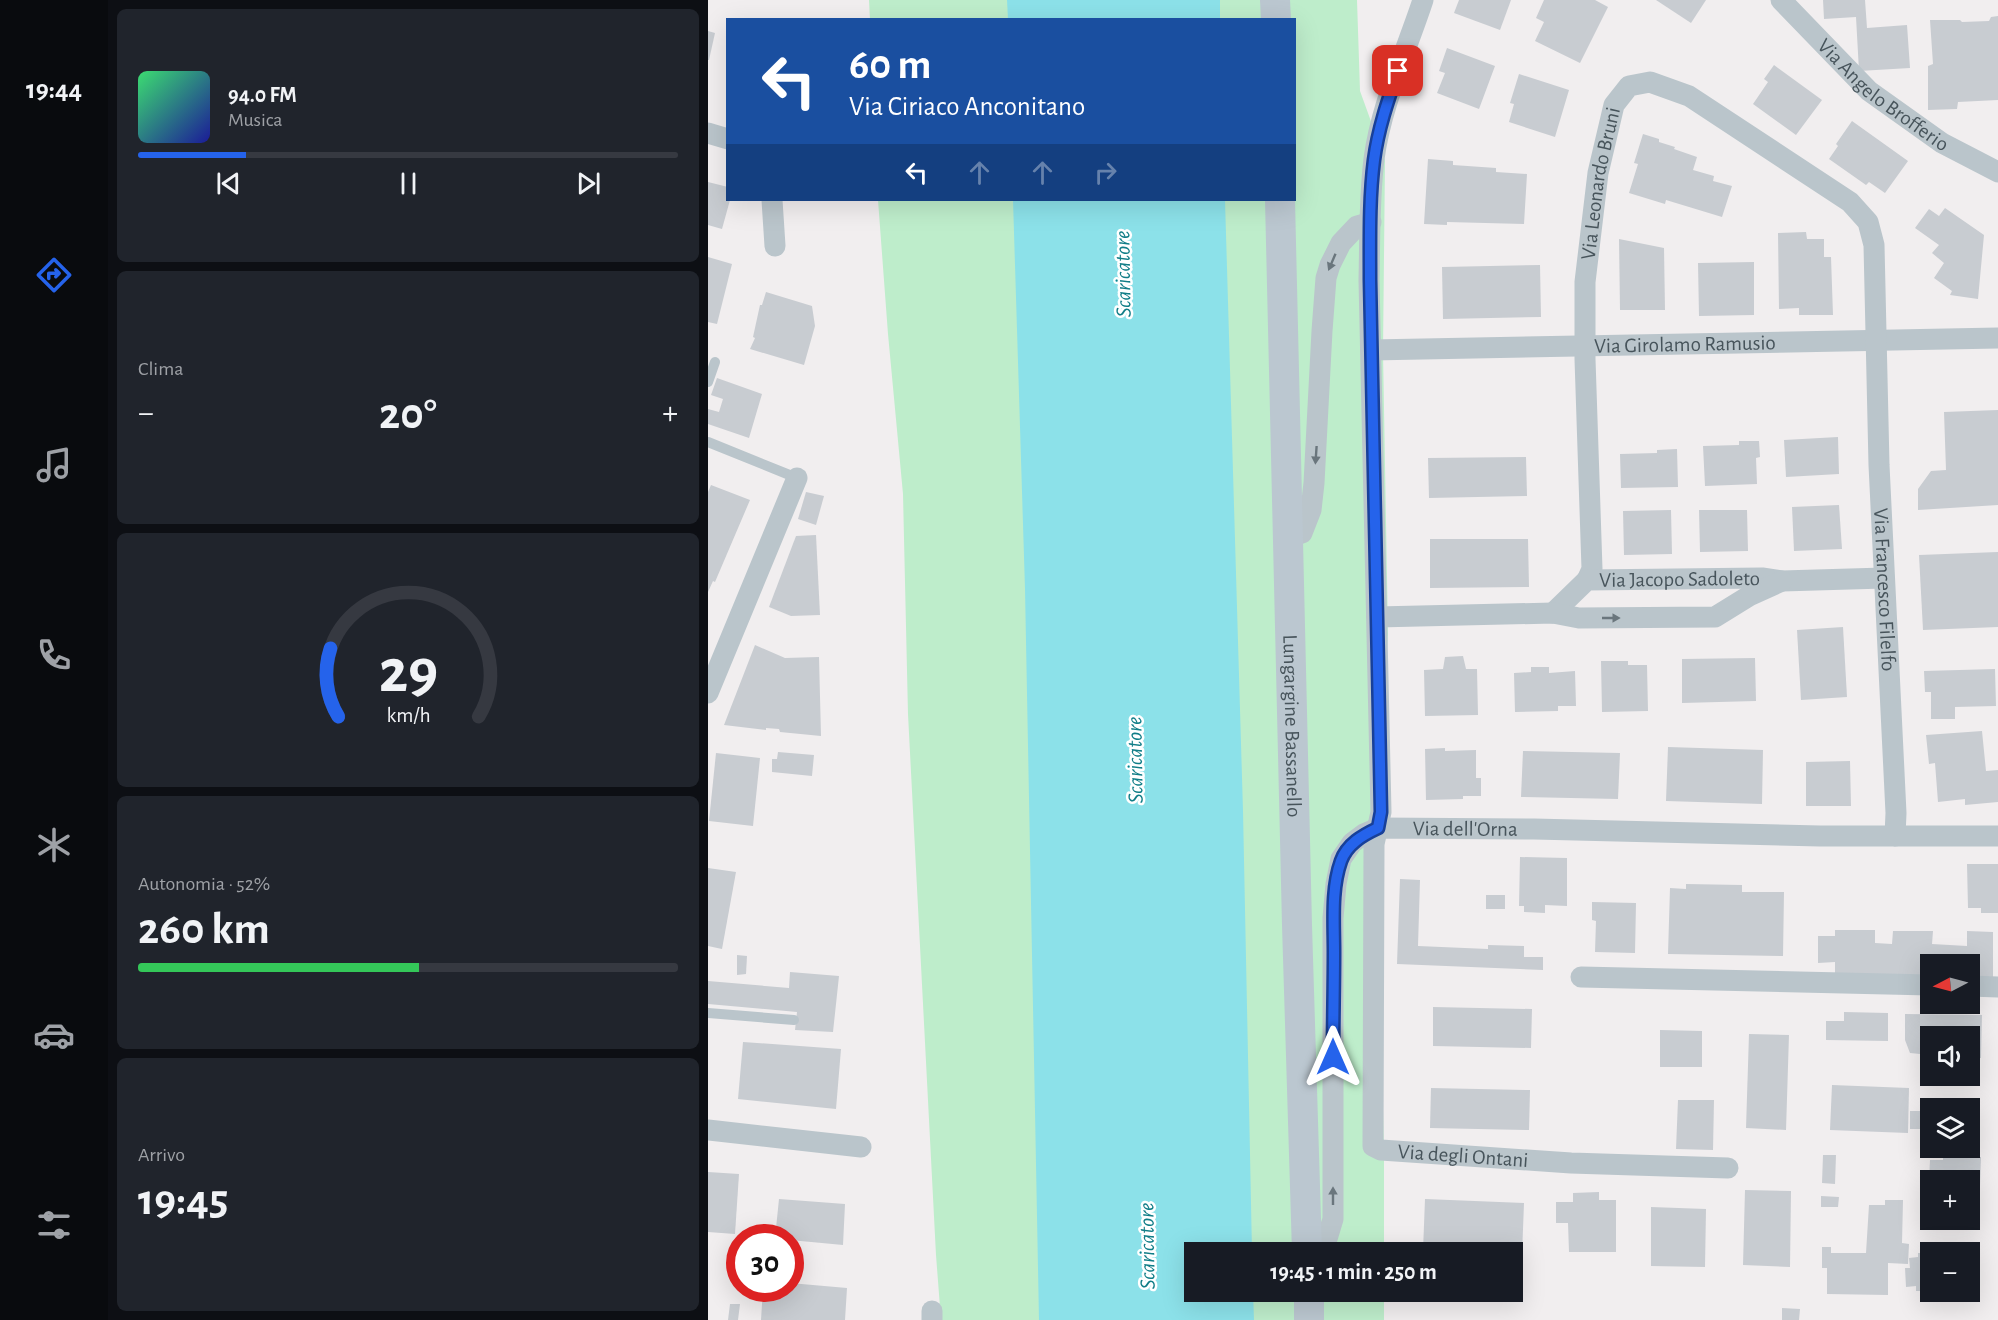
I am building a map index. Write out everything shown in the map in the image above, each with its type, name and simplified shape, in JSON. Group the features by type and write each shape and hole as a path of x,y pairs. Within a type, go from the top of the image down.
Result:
{"street":[{"path":"1275,0 1276,18"},
{"path":"1326,1242 1333,1219 1336,884 1341,859 1352,843 1378,828 1381,812 1371,350 1371,222 1374,159 1383,115 1423,0"},
{"name":"Via Angelo Brofferio","path":"1781,0 1869,91 1942,143 1998,172"},
{"name":"Via Leonardo Bruni","path":"1587,580 1592,569 1585,282 1598,173 1614,105 1629,86 1650,82 1689,96 1850,202 1868,222 1874,245 1877,341"},
{"path":"708,133 726,138"},
{"path":"772,201 775,246"},
{"name":"Lungargine Bassanello","path":"1280,201 1297,925 1308,1242"},
{"path":"1289,535 1302,533 1311,510 1328,272 1341,243 1357,226 1371,222"},
{"name":"Via Girolamo Ramusio","path":"1371,350 1998,338"},
{"name":"Via Francesco Filelfo","path":"1877,341 1879,465 1896,813 1895,836"},
{"path":"708,693 797,478"},
{"name":"Via Jacopo Sadoleto","path":"1553,613 1587,580 1762,578 1782,581 1884,578"},
{"name":"Via Jacopo Sadoleto","path":"1377,617 1553,613 1579,618 1715,617 1749,596 1782,581"},
{"name":"Via dell'Orna","path":"1378,828 1998,836"},
{"name":"Via degli Ontani","path":"1378,828 1374,844 1373,1146 1381,1150 1571,1163 1728,1168"},
{"path":"1581,977 1920,985"},
{"path":"1980,986 1998,987"},
{"path":"708,1130 861,1147"}],"lane":[{"path":"708,382 715,362"},
{"path":"708,442 797,478"},
{"path":"708,1013 794,1020"}],"green space":[{"path":"869,0 1357,0 1360,91 1385,160 1383,352 1388,634 1376,826 1384,1242 1184,1242 1184,1302 1384,1302 1384,1320 941,1320 908,714 903,494 878,201 1296,201 1296,18 870,18"}],"water":[{"path":"1007,0 1220,0 1220,18 1008,18"},
{"name":"Scaricatore","path":"1013,201 1225,201 1243,811 1252,1242 1184,1242 1184,1302 1253,1302 1254,1320 1039,1320 1025,589"}],"building":[{"path":"1459,0 1511,0 1500,30 1454,13"},
{"path":"1544,0 1595,0 1608,7 1580,63 1535,41 1544,22 1536,18"},
{"path":"1656,0 1706,0 1691,23"},
{"path":"1823,0 1865,0 1867,28 1907,25 1910,68 1859,71 1856,17 1824,19"},
{"path":"1998,16 1998,100 1958,102 1957,109 1928,110 1928,66 1933,64 1930,20 1989,21 1991,17"},
{"path":"708,31 715,33 709,60 708,60"},
{"path":"1447,48 1495,66 1479,109 1437,93 1445,73 1439,71"},
{"path":"1774,65 1822,100 1796,135 1753,104 1768,82 1764,79"},
{"path":"1519,74 1569,90 1555,137 1509,122 1514,104 1510,103"},
{"path":"1852,121 1908,161 1885,193 1869,182 1866,185 1829,159"},
{"path":"1643,134 1697,157 1693,170 1714,176 1713,181 1732,186 1722,217 1666,200 1665,204 1629,193 1638,164 1634,163"},
{"path":"1428,159 1453,161 1453,165 1496,168 1496,172 1527,174 1524,224 1447,222 1447,225 1424,224"},
{"path":"708,182 726,186 726,201 730,201 722,229 708,225"},
{"path":"1945,208 1984,235 1978,299 1950,295 1952,291 1934,278 1944,263 1932,253 1939,245 1915,228 1929,209 1939,216"},
{"path":"1806,232 1807,239 1824,239 1824,257 1831,257 1833,315 1799,315 1799,308 1779,309 1778,233"},
{"path":"1619,239 1664,248 1665,310 1620,310"},
{"path":"708,257 732,264 717,324 708,322"},
{"path":"1754,262 1754,315 1699,316 1698,263"},
{"path":"1540,265 1541,317 1443,319 1442,267"},
{"path":"766,292 812,306 815,326 804,365 750,349 755,338 753,337 760,305 762,305"},
{"path":"717,378 762,394 749,438 708,424 708,409 719,412 723,399 711,395"},
{"path":"1998,410 1998,505 1918,510 1918,489 1931,471 1946,470 1944,412"},
{"path":"1838,437 1839,474 1786,477 1784,440"},
{"path":"1739,441 1759,441 1760,457 1756,458 1757,484 1705,486 1703,446 1739,445"},
{"path":"1677,449 1678,487 1621,488 1620,454 1657,453 1657,450"},
{"path":"1526,457 1527,496 1429,498 1428,458"},
{"path":"711,485 750,500 715,582 713,581 708,592 708,492"},
{"path":"806,492 824,496 816,525 798,519"},
{"path":"1839,505 1842,549 1794,551 1792,507"},
{"path":"1671,510 1672,554 1624,555 1623,511"},
{"path":"1699,510 1747,510 1748,551 1700,552"},
{"path":"816,535 820,615 791,616 769,607 796,536"},
{"path":"1430,539 1528,539 1529,587 1430,588"},
{"path":"1998,552 1998,627 1923,630 1919,555"},
{"path":"1843,627 1847,697 1801,700 1797,630"},
{"path":"755,645 785,658 819,657 821,736 780,732 779,729 766,728 766,730 724,725"},
{"path":"1463,656 1466,669 1477,669 1478,715 1425,716 1424,670 1443,669 1445,657"},
{"path":"1755,658 1756,701 1682,703 1682,659"},
{"path":"1601,661 1628,661 1628,665 1647,665 1648,711 1602,712"},
{"path":"1531,667 1549,667 1549,673 1575,671 1576,706 1558,706 1558,711 1515,712 1514,673 1531,672"},
{"path":"1995,669 1996,706 1955,707 1955,719 1931,719 1931,692 1925,692 1924,671"},
{"path":"1982,731 1986,771 1998,770 1998,802 1965,805 1965,799 1938,802 1935,763 1929,764 1926,735"},
{"path":"1668,747 1763,750 1762,804 1666,801"},
{"path":"1445,748 1445,751 1476,750 1476,778 1481,778 1481,796 1426,800 1425,749"},
{"path":"1523,751 1620,753 1618,799 1521,797"},
{"path":"778,752 814,755 812,776 772,772 772,759 777,759"},
{"path":"716,753 760,758 753,826 709,821"},
{"path":"1850,761 1851,806 1806,806 1806,762"},
{"path":"1520,857 1567,858 1567,906 1545,905 1545,913 1524,912 1524,906 1519,906"},
{"path":"1967,864 1998,864 1998,913 1981,913 1981,908 1968,908"},
{"path":"708,868 736,872 722,949 708,946"},
{"path":"1400,879 1420,880 1418,946 1488,949 1488,945 1524,946 1524,957 1543,957 1543,970 1397,964"},
{"path":"1686,884 1742,885 1742,892 1784,892 1783,956 1668,954 1670,888 1686,889"},
{"path":"1486,895 1505,895 1505,909 1486,909"},
{"path":"1592,902 1636,903 1635,953 1595,952 1596,921 1592,920"},
{"path":"1835,930 1875,930 1875,943 1892,944 1893,931 1933,931 1932,944 1967,946 1967,931 1993,932 1993,981 1980,981 1980,954 1920,954 1920,980 1835,979 1835,962 1818,963 1818,936 1835,936"},
{"path":"737,955 747,956 746,974 737,975"},
{"path":"790,972 839,976 833,1032 795,1030 797,1012 708,1004 708,981 789,988"},
{"path":"1433,1007 1532,1009 1531,1048 1433,1046"},
{"path":"1844,1012 1888,1013 1888,1041 1826,1040 1826,1021 1844,1021"},
{"path":"1905,1014 1982,1015 1981,1058 1980,1026 1920,1026 1920,1054 1910,1053 1905,1040"},
{"path":"1660,1030 1702,1031 1702,1067 1660,1067"},
{"path":"1749,1034 1789,1035 1786,1130 1746,1128"},
{"path":"743,1042 841,1049 836,1109 738,1099"},
{"path":"1832,1085 1909,1088 1908,1133 1830,1130"},
{"path":"1431,1088 1530,1090 1529,1130 1430,1128"},
{"path":"1678,1100 1714,1100 1713,1150 1676,1149"},
{"path":"1910,1111 1920,1111 1920,1129 1910,1129"},
{"path":"1823,1155 1836,1155 1835,1184 1822,1183"},
{"path":"1981,1157 1980,1186 1980,1170 1930,1170 1930,1160 1943,1160 1943,1158"},
{"path":"708,1172 739,1174 736,1224 726,1224 726,1233 708,1232"},
{"path":"1745,1190 1791,1191 1790,1267 1743,1265"},
{"path":"1599,1192 1599,1200 1616,1200 1616,1252 1569,1252 1568,1223 1556,1223 1556,1202 1573,1202 1573,1193"},
{"path":"1821,1196 1839,1197 1838,1207 1821,1207"},
{"path":"779,1199 845,1204 843,1245 804,1241 804,1224 776,1224"},
{"path":"1425,1199 1524,1203 1522,1242 1423,1242"},
{"path":"1885,1200 1903,1200 1902,1243 1909,1244 1908,1264 1888,1263 1888,1295 1827,1294 1827,1268 1822,1268 1822,1247 1831,1247 1831,1253 1866,1253 1869,1205 1885,1205"},
{"path":"1651,1207 1706,1209 1705,1267 1651,1266"},
{"path":"1920,1253 1920,1291 1916,1291 1916,1286 1906,1287 1905,1268 1910,1268 1909,1258 1918,1257"},
{"path":"804,1284 847,1288 845,1320 761,1320 762,1302 804,1302"},
{"path":"730,1304 740,1304 738,1320 728,1320"},
{"path":"1782,1308 1800,1309 1799,1320 1782,1320"}],"route":[{"path":"1333,1057 1336,884 1341,859 1352,843 1378,828 1381,812 1370,280 1371,222 1374,159 1383,115 1398,71"}]}
